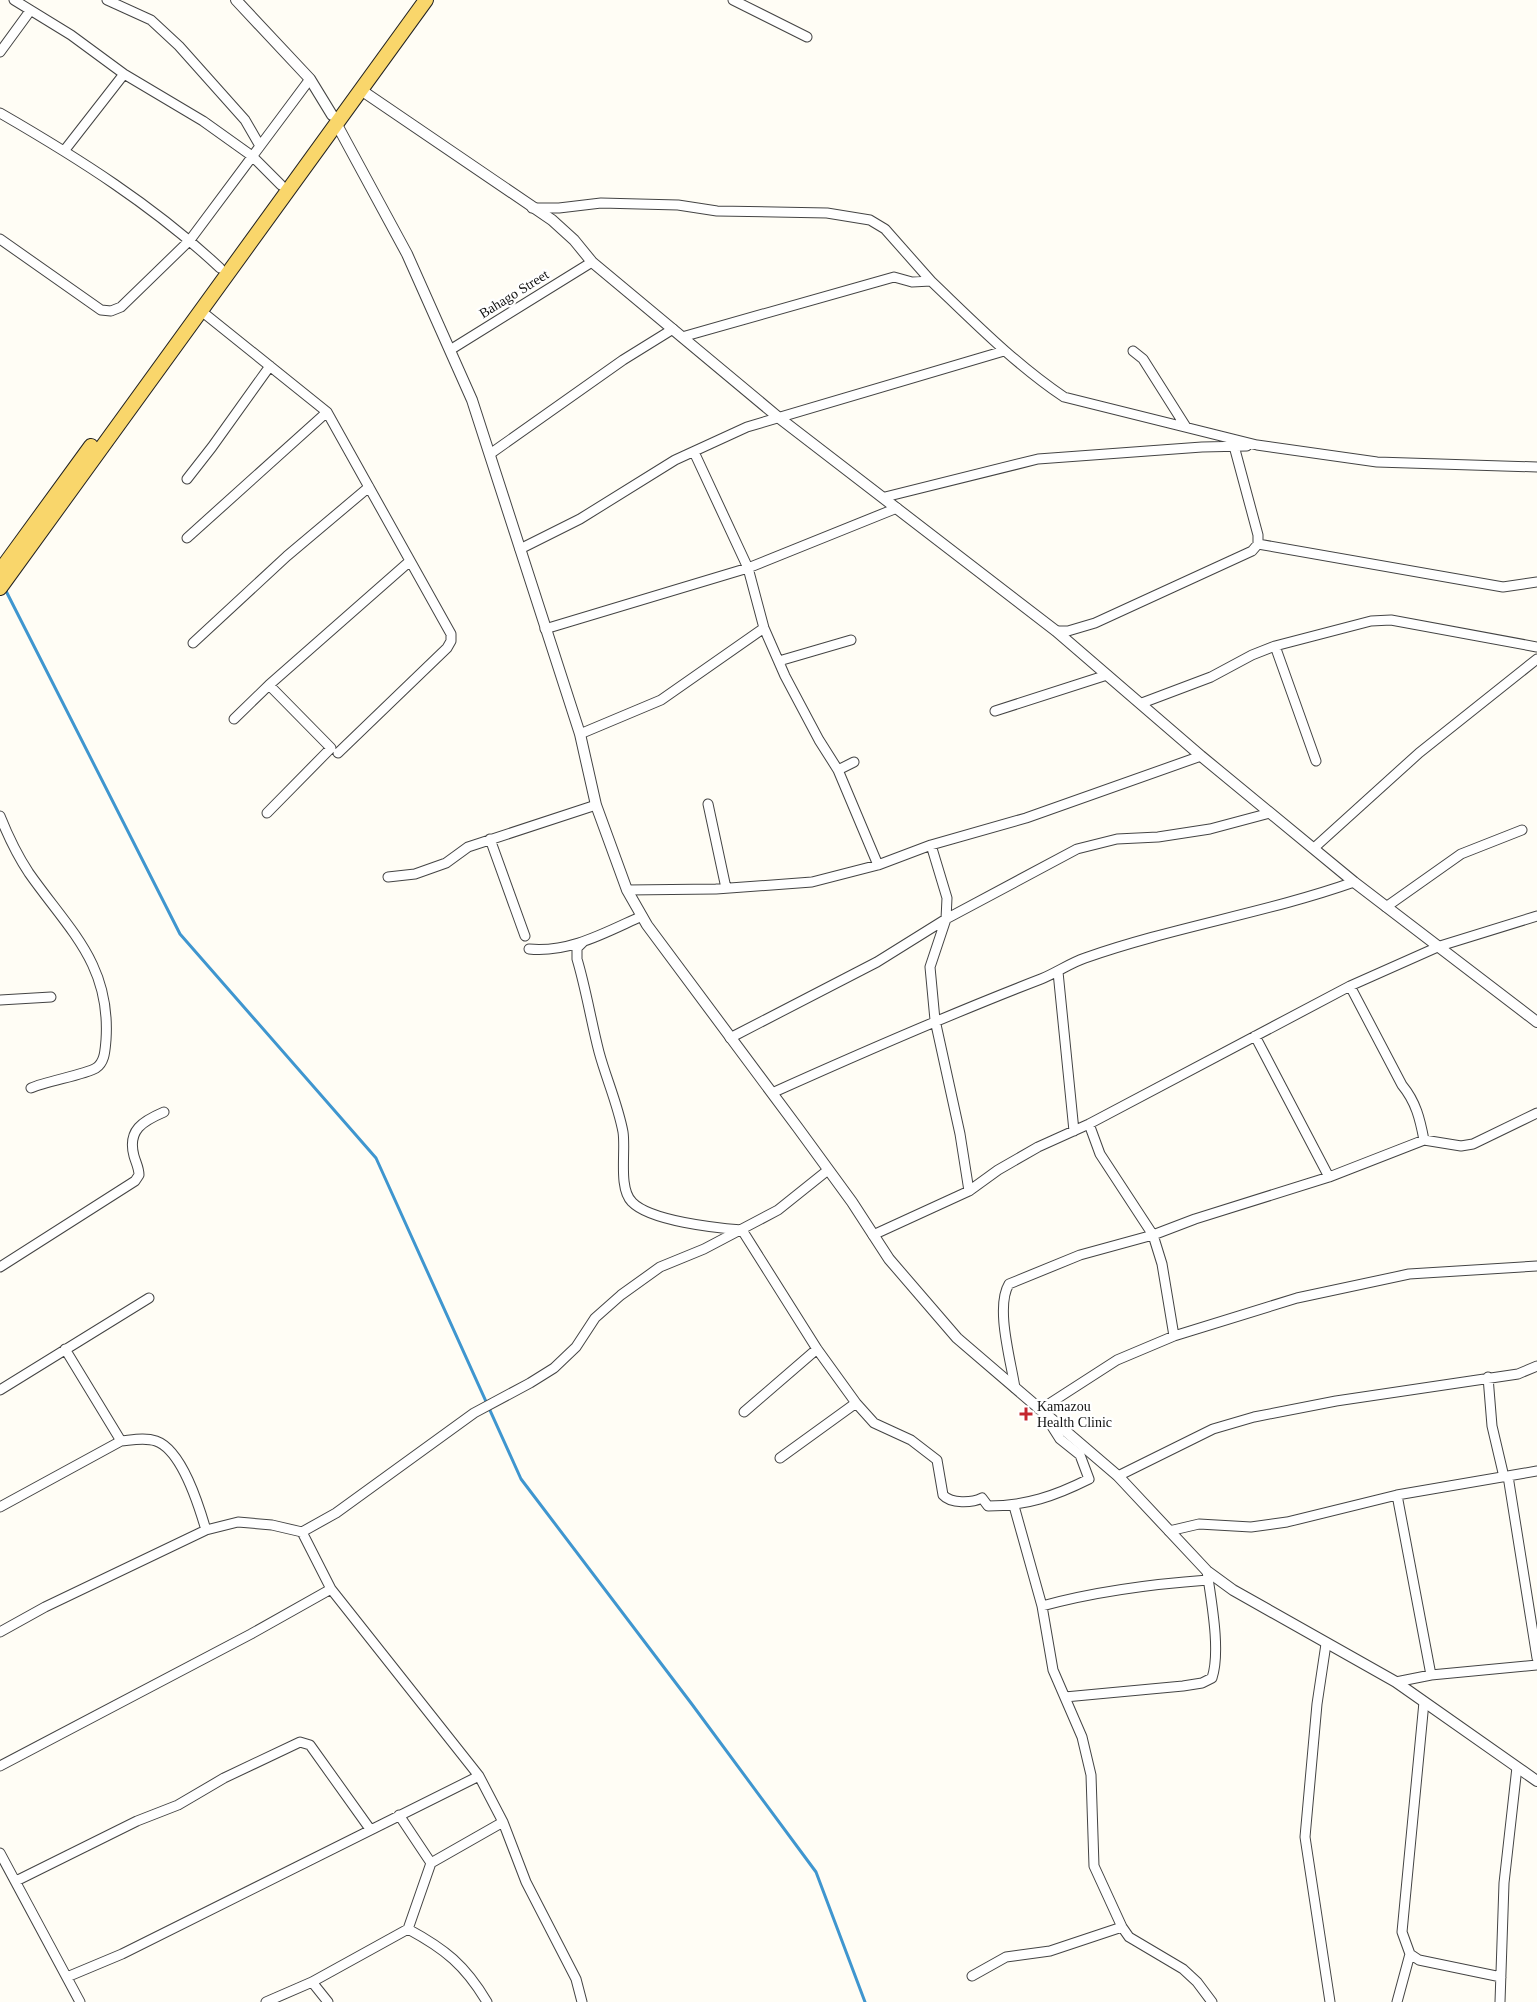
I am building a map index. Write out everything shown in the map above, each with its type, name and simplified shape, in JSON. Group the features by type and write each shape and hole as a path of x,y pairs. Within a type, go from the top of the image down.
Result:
{"main road":[{"path":"0,588 200,310 334,119 414,0"},
{"path":"0,570 281,185 334,119 361,90 426,0"}],"street":[{"path":"14,0 71,36 124,74 203,121 252,156 281,185"},
{"path":"106,0 151,20 179,46 245,120 260,146"},
{"path":"236,0 310,79 334,119 407,254 472,400 580,734 596,805 627,890 642,916 828,1170 889,1259 957,1338 1118,1476 1208,1576 1396,1682 1537,1781"},
{"path":"733,0 807,37"},
{"path":"0,52 30,11"},
{"path":"64,151 124,74"},
{"path":"0,239 101,310 121,307 190,240 310,79"},
{"path":"361,90 564,230 592,262 778,417 885,497 1056,631 1142,703 1201,756 1354,882 1536,1020"},
{"path":"0,113 96,171 190,240 220,268"},
{"path":"532,208 559,208 601,203 678,205 717,211 827,213 870,220 885,229 931,281 1004,351 1038,379 1064,397 1257,445 1377,462 1537,467"},
{"name":"Bahago Street","path":"450,350 592,262"},
{"path":"682,337 894,277 912,282 931,281"},
{"path":"200,310 328,412 451,634 451,641 447,648 338,753"},
{"path":"490,454 623,360 673,329"},
{"path":"520,549 580,519 675,460 746,428 1004,351"},
{"path":"1133,352 1144,359 1186,427"},
{"path":"187,479 270,366"},
{"path":"187,538 328,412"},
{"path":"885,497 1038,459 1257,445"},
{"path":"1056,631 1068,631 1095,623 1252,551 1258,544 1258,535 1234,446"},
{"path":"694,452 748,568 764,628 819,740 838,770 878,865"},
{"path":"193,643 287,556 369,487"},
{"path":"545,629 748,568 897,508"},
{"path":"1258,544 1503,587 1537,582"},
{"path":"234,719 269,685 410,560"},
{"path":"1142,703 1211,677 1252,655 1274,646 1378,620 1391,620 1537,647"},
{"path":"580,734 662,700 764,628"},
{"path":"779,661 852,640"},
{"path":"1274,646 1316,761"},
{"path":"1314,848 1419,752 1537,659"},
{"path":"995,711 1107,675"},
{"path":"268,813 331,748 269,685"},
{"path":"627,890 726,888 812,882 878,865 931,845 1026,818 1201,756"},
{"path":"838,770 854,762"},
{"path":"708,804 726,888"},
{"path":"388,877 415,874 446,862 468,846 596,805"},
{"path":"730,1038 877,962 946,919 1077,849 1117,839 1158,837 1210,829 1270,813"},
{"path":"0,816 12,845 28,872 77,934 96,968 107,1024 104,1057 97,1068 31,1088"},
{"path":"1386,907 1462,854 1522,830"},
{"path":"490,839 525,936"},
{"path":"931,845 947,898 946,919 930,968 935,1020 954,1100 969,1191"},
{"path":"772,1093 935,1020 1058,972 1082,959 1131,942 1313,896 1354,882"},
{"path":"529,949 547,951 583,942 642,916"},
{"path":"873,1235 969,1191 998,1170 1038,1147 1089,1124 1350,986 1440,946 1537,916"},
{"path":"583,942 577,948 577,959 599,1050 623,1132 625,1189 631,1201 640,1209 660,1216 712,1228 742,1230"},
{"path":"1058,972 1074,1131"},
{"path":"1350,986 1402,1085 1411,1097 1418,1112 1424,1140"},
{"path":"0,1000 51,997"},
{"path":"1255,1036 1329,1178"},
{"path":"0,1268 135,1181 139,1175 133,1150 136,1127 145,1120 164,1112"},
{"path":"1015,1388 1003,1308 1004,1291 1009,1284 1080,1255 1153,1235 1195,1219 1329,1178 1424,1140 1462,1146 1473,1144 1537,1113"},
{"path":"1089,1124 1100,1154 1153,1235 1162,1264 1174,1336"},
{"path":"0,1632 45,1607 206,1530 238,1522 272,1525 302,1532 336,1513 474,1413 554,1368 576,1348 595,1318 621,1295 652,1273 704,1250 778,1210 828,1170"},
{"path":"742,1230 817,1349 856,1404 874,1422 911,1440 937,1460 943,1495 946,1499 950,1501 975,1501 982,1498 988,1506 1014,1506 1058,1494 1089,1479 1080,1456 1060,1439 1041,1409"},
{"path":"1041,1409 1117,1360 1174,1336 1297,1298 1408,1274 1537,1266"},
{"path":"0,1390 149,1298"},
{"path":"65,1349 121,1441"},
{"path":"744,1412 817,1349"},
{"path":"1118,1476 1213,1429 1254,1417 1488,1377 1518,1374 1537,1366"},
{"path":"1488,1377 1492,1426 1506,1476 1537,1658"},
{"path":"780,1458 856,1404"},
{"path":"0,1507 121,1441 154,1440 165,1446 181,1469 197,1499 206,1530"},
{"path":"1169,1531 1199,1524 1251,1527 1286,1522 1397,1495 1537,1471"},
{"path":"1397,1495 1431,1675"},
{"path":"1014,1506 1042,1606 1053,1670 1082,1736 1091,1775 1094,1866 1122,1927 1129,1937 1183,1969 1197,1982 1212,2002"},
{"path":"302,1532 331,1589 479,1776 504,1822 526,1882 576,1979 582,2002"},
{"path":"1042,1606 1093,1593 1208,1576"},
{"path":"1065,1697 1183,1686 1202,1683 1212,1678 1215,1669 1213,1620 1208,1576"},
{"path":"0,1766 251,1634 331,1589"},
{"path":"1326,1644 1317,1704 1305,1837 1330,2002"},
{"path":"1396,1682 1431,1675 1537,1665"},
{"path":"1397,2002 1410,1954 1402,1932 1424,1702"},
{"path":"16,1881 137,1821 178,1805 224,1778 300,1742 310,1745 370,1829"},
{"path":"1500,2002 1504,1883 1517,1767"},
{"path":"67,1977 161,1935 479,1776"},
{"path":"399,1815 431,1863"},
{"path":"266,2002 312,1982 408,1929 431,1863 504,1822"},
{"path":"0,1854 80,2002"},
{"path":"972,1976 1006,1957 1050,1951 1122,1927"},
{"path":"408,1929 441,1947 473,1979 487,2002"},
{"path":"1410,1954 1419,1960 1501,1977"},
{"path":"312,1982 328,2002"}],"waterway":[{"path":"5,589 180,934 376,1158 521,1479 816,1872 865,2002"}],"place":[{"name":"Kamazou Health Clinic","path":"1026,1414"}]}
